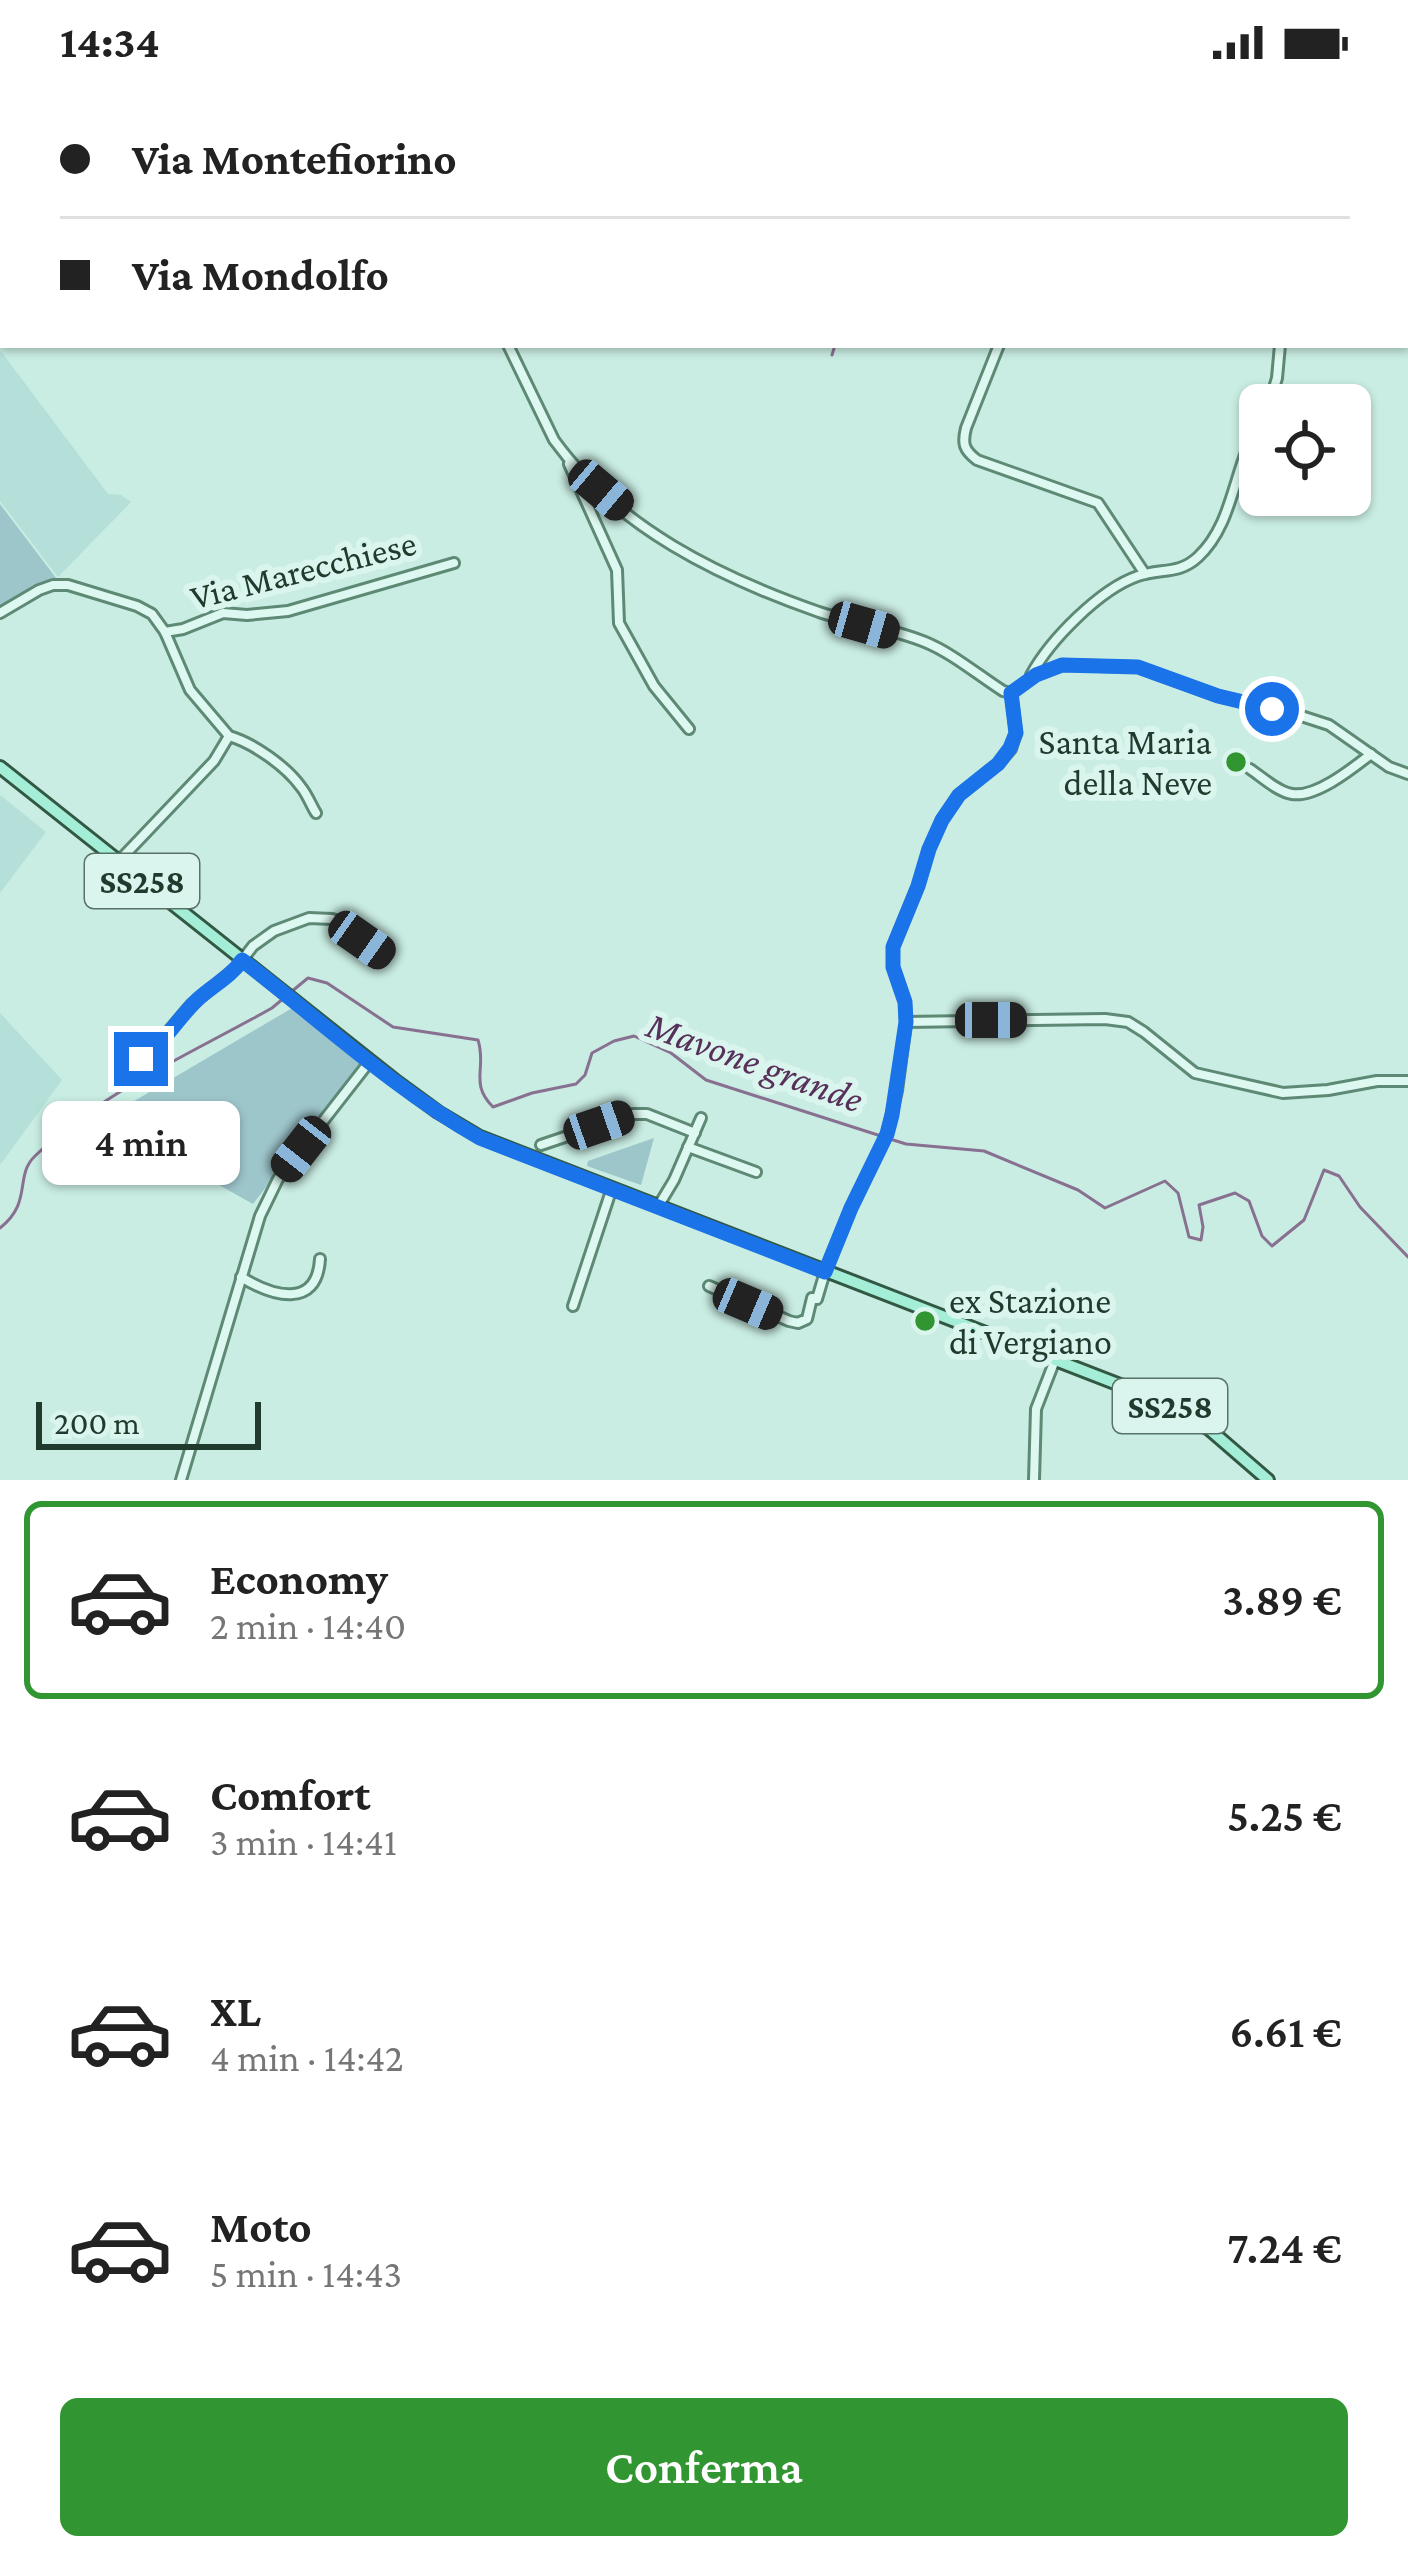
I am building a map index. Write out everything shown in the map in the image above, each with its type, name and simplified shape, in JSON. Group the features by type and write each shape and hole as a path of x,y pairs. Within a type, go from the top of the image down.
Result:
{"main road":[{"name":"SS258","path":"0,767 370,1060 480,1138 1151,1397 1194,1419 1268,1480"}],"street":[{"path":"509,348 617,570 617,611 623,632 654,686 689,729"},
{"path":"998,348 966,428 966,452 1098,503 1145,574"},
{"path":"1275,384 1280,348"},
{"path":"562,452 639,522 697,562 822,613 927,643 1003,691 1011,693 1036,675 1062,665 1138,667 1218,696 1328,725 1408,774"},
{"path":"1027,682 1053,641 1126,582 1186,567 1210,544 1239,469"},
{"name":"Via Marecchiese","path":"165,632 223,613 288,610 454,562"},
{"name":"Via Marecchiese","path":"0,613 38,590 68,585 152,614 190,690 229,736 259,751 291,776 316,813"},
{"path":"709,1286 799,1323 807,1319 812,1298 817,1299 887,1134 897,1091 906,1022 893,947 942,820 959,795 998,764 1010,748 1016,733 1011,693"},
{"path":"118,862 214,761 229,736"},
{"path":"1250,769 1288,794 1298,795 1332,781 1371,754"},
{"path":"118,1072 150,1053 191,1005 274,931 320,917 342,922 383,955"},
{"path":"906,1022 1128,1022 1195,1073 1283,1093 1408,1081"},
{"path":"181,1480 260,1216 278,1179 370,1060"},
{"path":"541,1145 633,1114 646,1114 695,1133"},
{"path":"664,1207 701,1118"},
{"path":"688,1147 756,1172"},
{"path":"573,1306 612,1188"},
{"path":"242,1277 273,1293 296,1293 319,1279 320,1259"},
{"path":"1034,1480 1036,1409 1055,1360"}],"shaded area":[{"path":"0,350 108,494 131,502 58,577 0,501"},
{"path":"0,504 56,578 0,608"},
{"path":"0,795 46,832 0,893"},
{"path":"294,1007 361,1063 253,1204 176,1161 119,1110"},
{"path":"0,1013 62,1080 0,1165"},
{"path":"654,1138 641,1185 587,1166 588,1161"}],"waterway":[{"path":"832,355 834,348"},
{"name":"Mavone grande","path":"291,992 308,978 327,983 393,1027 478,1040 480,1083 493,1107 576,1084 585,1075 592,1053 634,1036 671,1053 706,1080 881,1136"},
{"name":"Mavone grande","path":"0,1228 16,1209 29,1164 60,1134 117,1094 284,998"},
{"name":"Mavone grande","path":"890,1139 984,1151 1078,1190 1105,1208 1165,1181 1178,1193 1189,1237 1201,1240 1199,1205 1235,1193 1249,1201 1262,1236 1272,1246 1304,1220 1324,1170 1339,1176 1360,1207 1408,1257"}],"place":[{"name":"Santa Maria della Neve","path":"1236,762"},
{"name":"ex Stazione di Vergiano","path":"925,1321"}],"route":[{"path":"141,1059 242,960 438,1112 480,1138 825,1272 892,1115 906,1022 893,947 942,820 959,795 998,764 1010,748 1016,733 1011,693 1036,675 1062,665 1138,667 1218,696 1272,709"}]}
